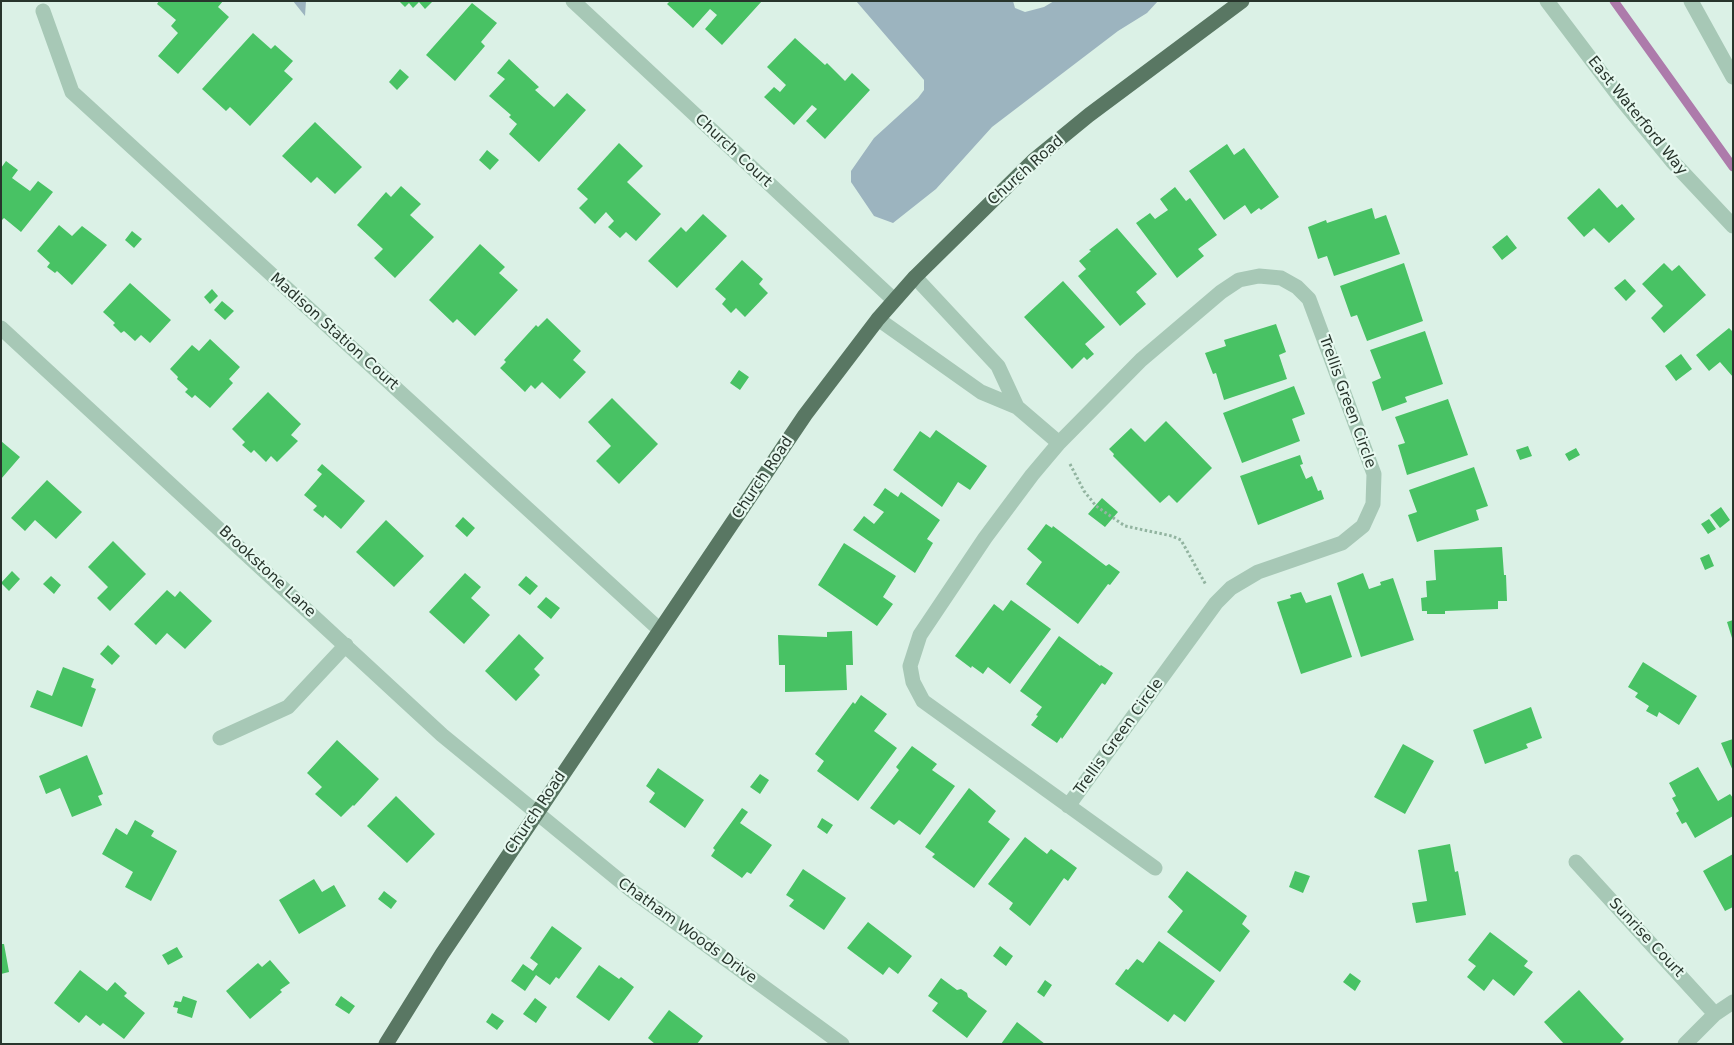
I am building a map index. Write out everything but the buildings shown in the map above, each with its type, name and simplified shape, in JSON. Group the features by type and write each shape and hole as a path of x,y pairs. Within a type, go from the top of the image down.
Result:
{"main road":[{"name":"Church Road","path":"386,1044 442,954 660,630 806,415 878,319 915,277 1034,160 1226,6 1242,1"}],"street":[{"name":"Church Court","path":"573,1 894,300"},
{"name":"East Waterford Way","path":"1547,1 1632,113 1672,161 1733,226"},
{"path":"1691,1 1733,77"},
{"name":"Madison Station Court","path":"43,11 72,92 660,630"},
{"name":"Trellis Green Circle","path":"1068,806 1216,603 1231,588 1258,572 1342,543 1363,526 1373,504 1374,474 1309,299 1297,286 1281,278 1259,276 1240,280 1221,292 1141,360 1059,443 1032,475 985,538 920,635 910,666 913,682 923,701 1068,806 1155,868"},
{"path":"915,277 998,366 1018,407"},
{"path":"878,319 981,392 1018,407 1059,443"},
{"name":"Brookstone Lane","path":"1,328 442,735 536,813"},
{"path":"220,738 288,707 346,645"},
{"name":"Chatham Woods Drive","path":"536,813 631,890 842,1044"},
{"name":"Sunrise Court","path":"1576,862 1715,1014"},
{"path":"1686,1044 1715,1014 1733,1002"}],"path":[{"path":"1059,443 1084,491 1096,506 1124,526 1172,536 1181,540 1216,603"}],"shaded area":[{"path":"293,1 306,1 305,16"},
{"path":"856,1 1013,1 1015,8 1025,12 1044,7 1054,1 1158,1 1147,13 1118,31 992,127 936,189 893,223 874,216 851,182 851,171 874,138 918,98 924,90 924,80"}],"waterway":[{"path":"1614,1 1733,167"}]}
